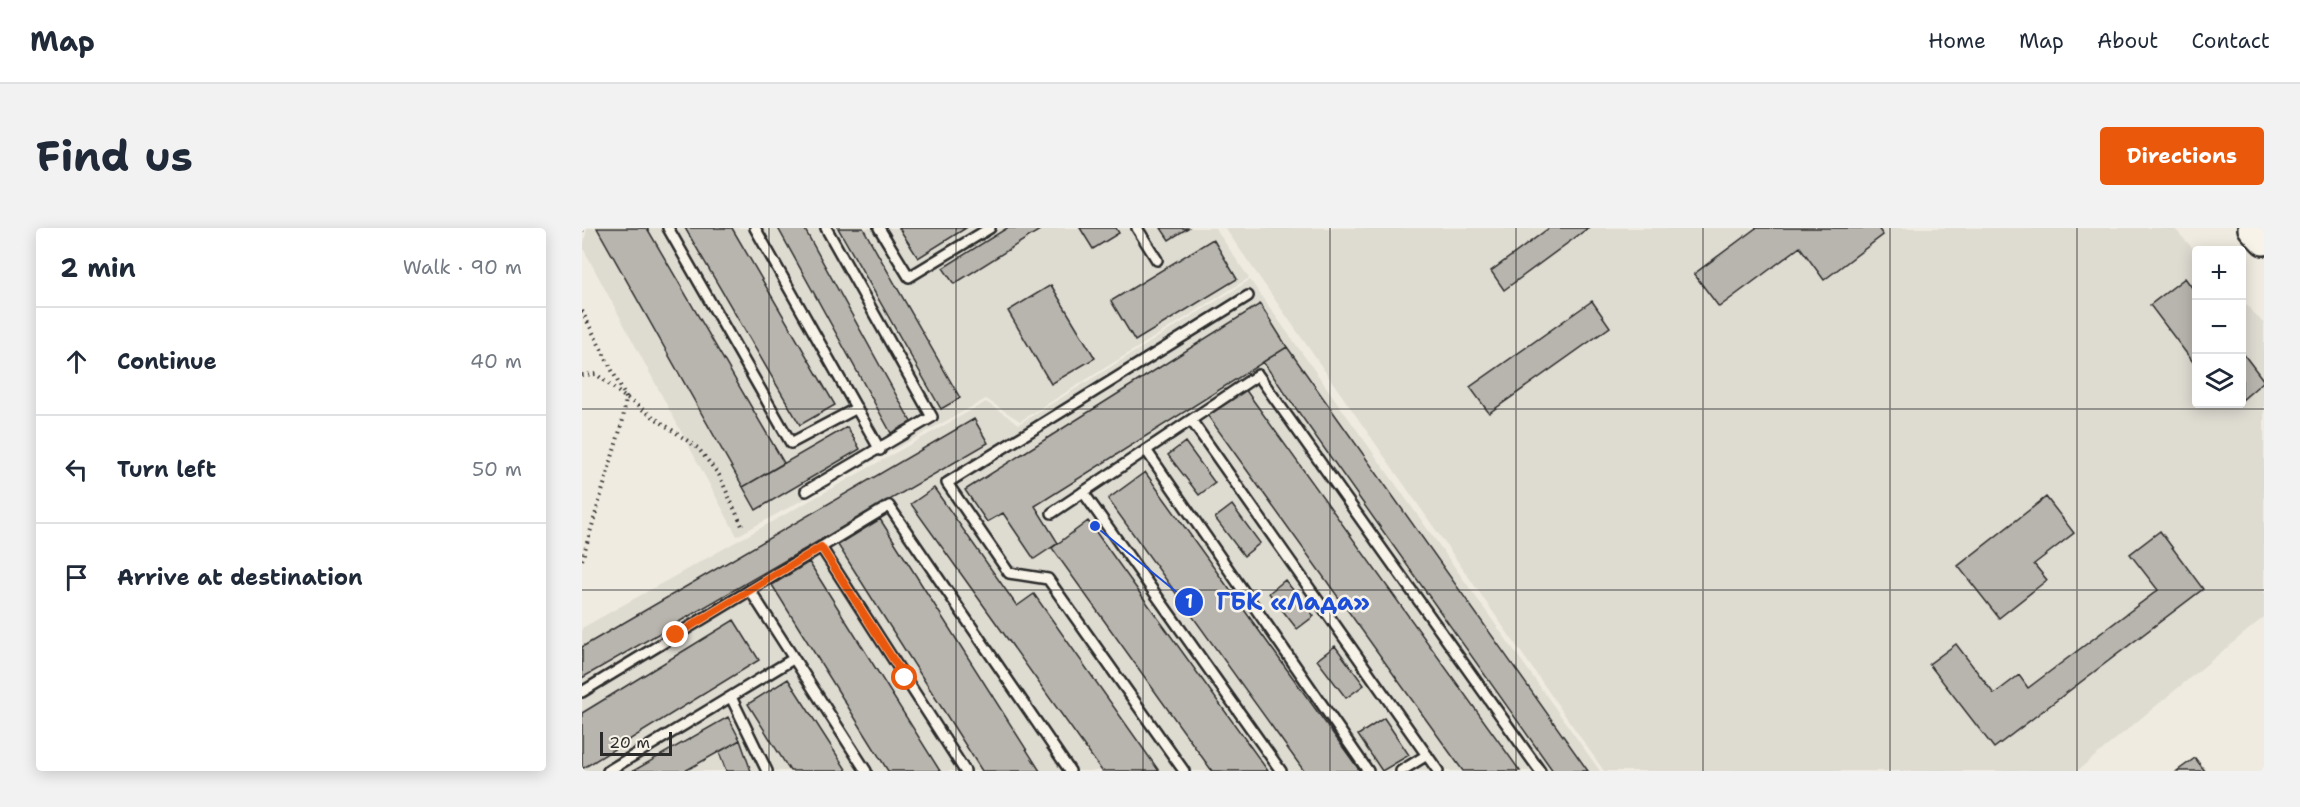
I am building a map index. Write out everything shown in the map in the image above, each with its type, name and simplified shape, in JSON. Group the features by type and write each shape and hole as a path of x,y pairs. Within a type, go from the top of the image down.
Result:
{"main road":[{"path":"2252,228 2264,241"}],"lane":[{"path":"668,228 791,443 856,408"},
{"path":"755,228 880,450"},
{"path":"806,491 880,450 932,417 826,228"},
{"path":"879,228 909,278 990,228"},
{"path":"1137,228 1157,260"},
{"path":"1184,771 1048,579 1009,573 947,483 1248,296"},
{"path":"1052,513 1258,375 1540,771"},
{"path":"1191,420 1438,771"},
{"path":"1146,450 1368,771"},
{"path":"1083,492 1281,771"},
{"path":"582,692 889,506 1070,771"},
{"path":"821,547 965,771"},
{"path":"750,590 866,771"},
{"path":"609,771 793,659"},
{"path":"731,697 767,771"},
{"path":"1401,771 1427,755"}],"path":[{"path":"582,311 626,398 624,420 582,560"},
{"path":"582,375 596,374 626,398 698,448 719,475 743,528"}],"shaded area":[{"path":"587,228 1215,228 1249,278 1020,421 986,399 737,536 583,248"},
{"path":"1225,228 2174,228 2192,248 2192,408 2246,408 2246,304 2264,324 2264,617 2077,771 1604,771"},
{"path":"1250,280 1600,771 582,771 582,628 986,402 1019,424"}],"building":[{"path":"597,228 647,228 784,463 743,487"},
{"path":"685,228 732,228 835,405 800,425"},
{"path":"778,228 804,228 911,422 891,433"},
{"path":"838,228 863,228 960,398 941,409"},
{"path":"899,228 966,228 918,258"},
{"path":"1007,228 1043,228 954,284 943,268"},
{"path":"1080,228 1116,228 1119,233 1093,249"},
{"path":"1161,228 1188,228 1169,240"},
{"path":"1549,228 1588,228 1504,290 1491,271"},
{"path":"1756,228 1878,228 1883,235 1824,280 1800,247 1719,307 1694,274"},
{"path":"1213,239 1237,279 1135,341 1111,301"},
{"path":"2185,278 2192,288 2192,361 2150,305"},
{"path":"1051,285 1095,358 1051,384 1008,311"},
{"path":"1592,301 1610,327 1489,413 1470,387"},
{"path":"1260,304 1287,347 1035,506 1058,543 1034,559 1003,513 987,522 965,490"},
{"path":"1287,347 1588,771 1553,771 1263,362"},
{"path":"2246,357 2264,381 2246,397"},
{"path":"1245,389 1520,771 1463,771 1208,416"},
{"path":"974,419 988,443 582,678 582,647"},
{"path":"847,427 860,449 756,510 743,487"},
{"path":"1185,442 1215,483 1199,495 1168,455"},
{"path":"1145,472 1360,771 1304,771 1108,499"},
{"path":"934,488 1017,606 1034,594 1159,771 1102,771 911,504"},
{"path":"2046,497 2074,533 2034,564 2047,580 1999,618 1958,566"},
{"path":"1232,505 1260,543 1244,556 1215,518"},
{"path":"880,519 1040,771 982,771 838,545"},
{"path":"1088,521 1268,771 1212,771 1052,548"},
{"path":"2160,531 2203,589 1994,748 1929,664 1956,644 1994,694 2019,675 2028,688 2158,590 2130,554"},
{"path":"809,562 940,771 888,771 772,585"},
{"path":"1285,580 1314,616 1297,629 1269,593"},
{"path":"734,620 759,660 582,769 582,713"},
{"path":"1335,646 1364,685 1346,698 1317,660"},
{"path":"788,679 847,771 790,771 748,704"},
{"path":"728,717 740,740 685,771 633,771"},
{"path":"1384,718 1409,755 1382,771 1358,735"},
{"path":"740,740 751,771 726,771 719,752"},
{"path":"2195,758 2205,771 2177,771"}],"place":[{"name":"ГБК «Лада»","path":"1095,526"}],"route":[{"path":"676,635 821,547 905,678"}]}
